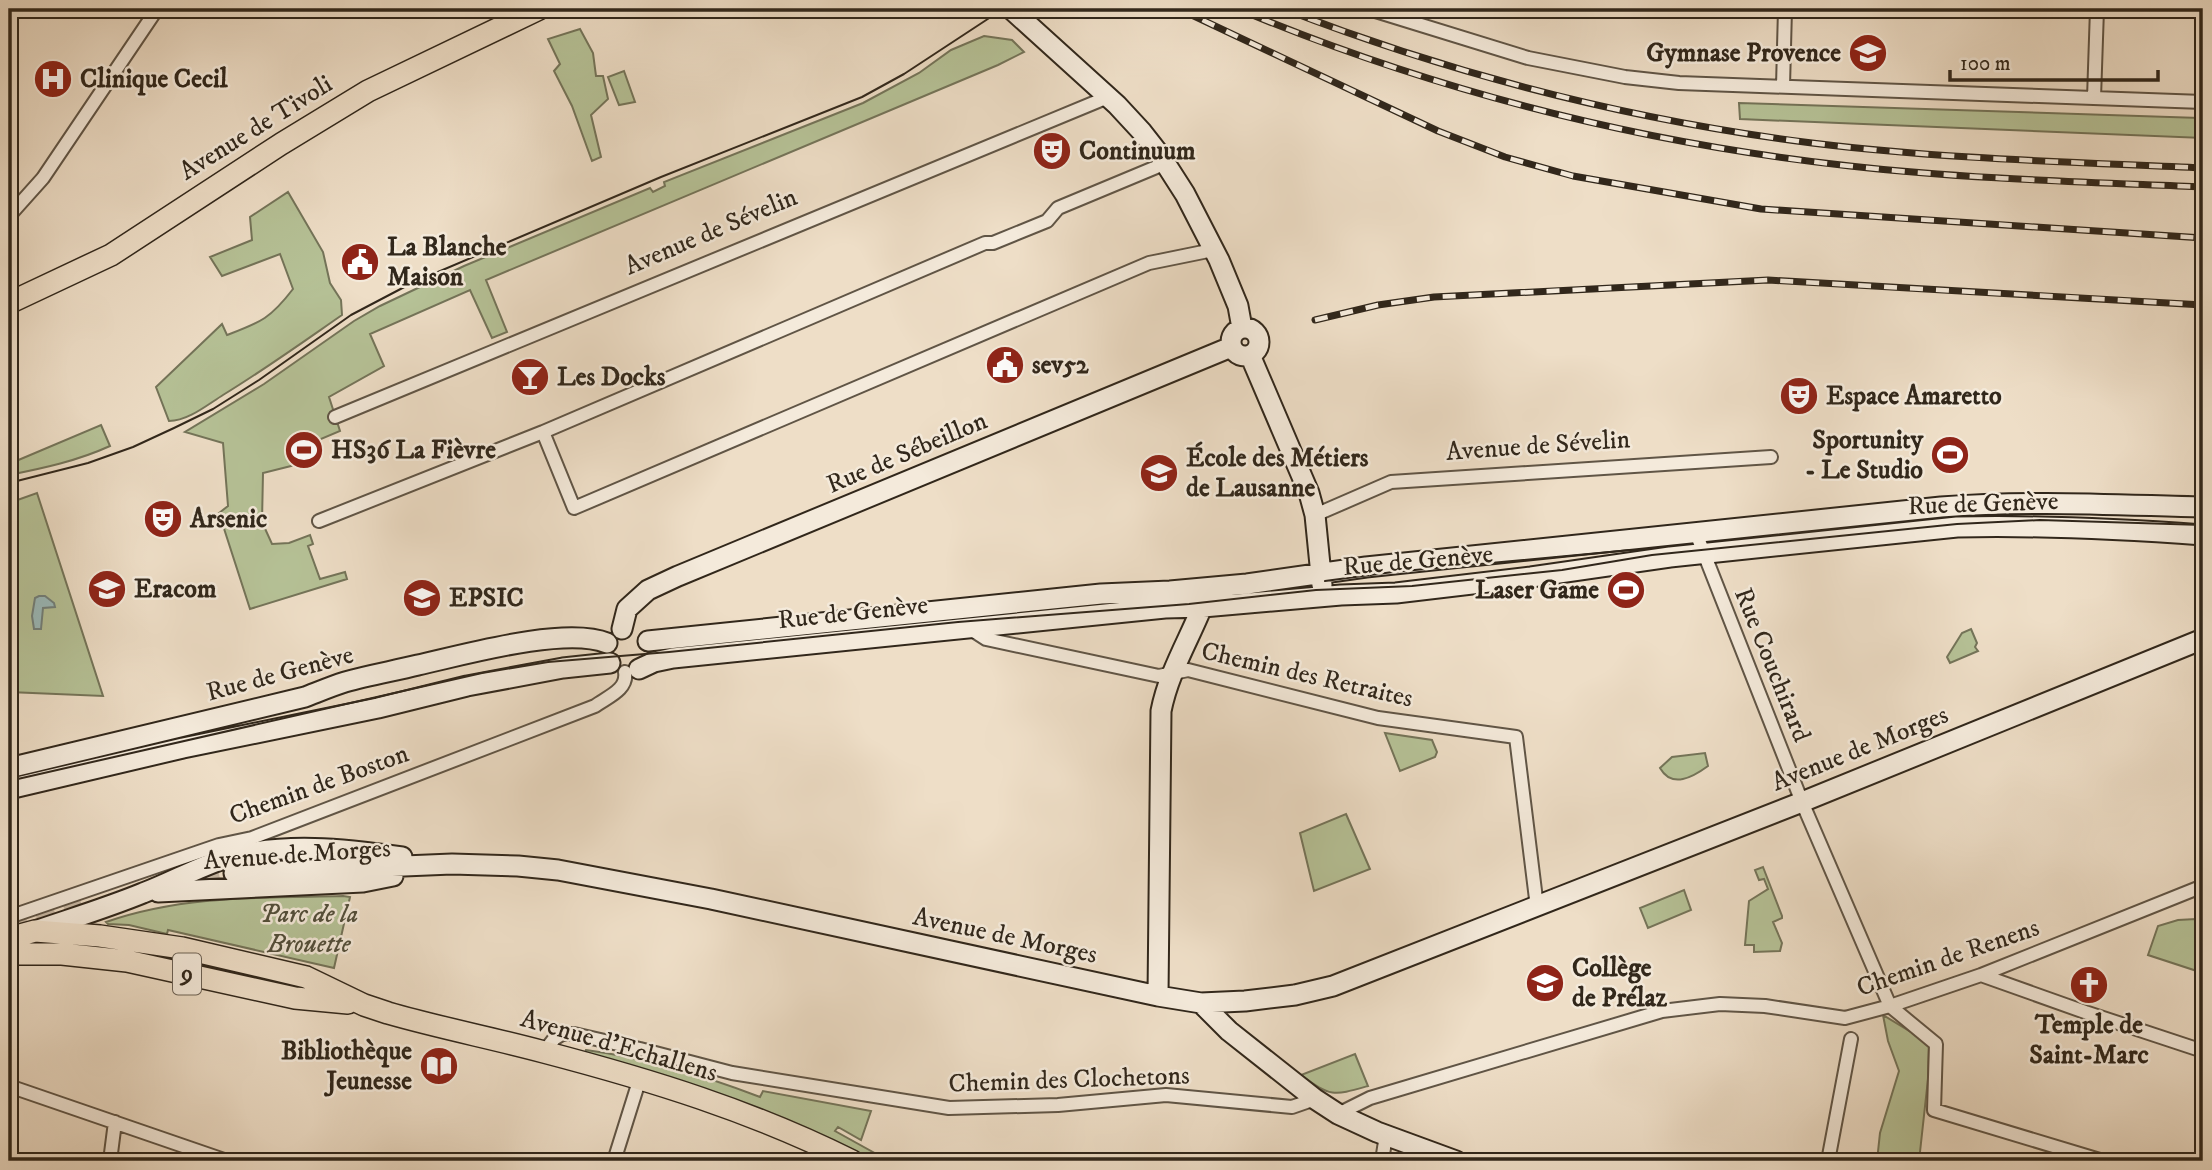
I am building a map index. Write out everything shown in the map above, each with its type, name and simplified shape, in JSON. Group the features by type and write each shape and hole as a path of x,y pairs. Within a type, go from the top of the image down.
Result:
{"main road":[{"name":"Avenue de Tivoli","path":"9,303 111,255 292,137 368,91 539,9"},
{"path":"1011,9 1108,97 1142,132 1166,163 1213,250 1238,306 1241,328"},
{"path":"1241,328 1251,329 1258,337 1257,350 1250,355 1237,354 1231,347 1233,333 1241,328"},
{"name":"Rue de Sébeillon","path":"622,629 627,609 648,590 678,576 1231,347"},
{"path":"1250,355 1305,483 1315,515 1323,596"},
{"name":"Rue de Genève","path":"648,641 1101,594 1210,587 1393,565 1995,503 2203,508"},
{"name":"Rue de Genève","path":"9,789 467,686 563,668 625,668 673,658 1165,608 1396,593 1531,578 1703,554 1957,527 2085,527 2203,535"},
{"path":"1158,996 1161,710 1172,673 1210,587"},
{"path":"622,629 637,630 648,641 648,660 625,668 607,657 610,637 622,629"},
{"name":"Rue de Genève","path":"9,768 305,697 345,682 466,654 524,642 562,639 595,638 607,643"},
{"name":"Avenue de Morges","path":"145,892 229,873 262,852 311,849 357,851 452,864 558,870 613,879 1201,1003 1295,995 1333,986 1537,907 2203,639"},
{"name":"Avenue de Morges","path":"35,932 145,892 180,876 229,873 363,882 452,864"},
{"name":"Avenue d'Echallens","path":"9,938 35,932 133,951 295,998 364,1004 640,1078 704,1098 759,1119 852,1161"},
{"name":"Avenue d'Echallens","path":"9,954 133,951"},
{"path":"1201,1003 1229,1031 1338,1114 1456,1161"}],"street":[{"path":"9,216 43,178 157,9"},
{"path":"1368,9 1528,58 1625,77 1679,83 2203,102"},
{"path":"1783,86 1785,9"},
{"path":"2094,98 2097,9"},
{"name":"Avenue de Sévelin","path":"335,417 1108,97"},
{"path":"319,521 543,432 985,243 993,243 1047,221 1058,208 1166,163"},
{"path":"543,432 574,508 1149,263 1213,250"},
{"name":"Avenue de Sévelin","path":"1315,515 1391,482 1771,457"},
{"name":"Rue Couchirard","path":"1696,533 1802,802 1890,1006"},
{"name":"Chemin des Retraites","path":"968,628 986,639 1159,676 1194,671 1378,718 1516,737 1537,907"},
{"name":"Chemin de Boston","path":"9,917 219,845 251,838 595,706 624,685 627,679 625,668"},
{"name":"Chemin de Renens","path":"1338,1114 1370,1098 1662,1011 1720,1004 1765,1006 1845,1018 1890,1006 1981,975 2203,886"},
{"path":"1981,975 2203,1051"},
{"path":"1890,1006 1936,1044 1934,1111 2103,1161"},
{"name":"Chemin des Clochetons","path":"544,1052 554,1039 562,1034 574,1034 732,1073 949,1108 1058,1105 1166,1095 1292,1107 1315,1099"},
{"path":"1828,1161 1851,1039"},
{"path":"614,1161 640,1078"},
{"path":"9,1086 227,1161"},
{"path":"110,1161 115,1122"},
{"path":"1382,1161 1386,1135"},
{"path":"1514,1161 1533,1161"}],"green space":[{"path":"580,29 593,53 596,76 603,76 608,99 591,115 601,157 592,161 572,106 554,71 560,64 548,39"},
{"path":"984,36 1012,40 1024,52 486,280 507,332 492,338 470,290 370,334 384,366 329,397 340,431 290,452 295,465 263,473 262,522 272,544 289,543 310,535 313,544 308,546 320,579 345,572 347,579 250,609 219,513 228,506 223,443 185,432 264,384 380,306 464,266 650,188 653,192 665,186 664,182 863,103 919,73 951,50"},
{"path":"624,71 635,102 619,105 608,77"},
{"path":"1739,103 2200,118 2203,113 2203,138 1740,119"},
{"path":"288,192 323,252 330,283 341,300 342,315 204,408 169,421 156,387 222,324 227,335 257,323 278,307 293,289 280,254 222,276 210,257 252,240 250,217"},
{"path":"101,425 110,446 73,460 9,475 9,464"},
{"path":"37,493 103,696 9,692 9,503"},
{"path":"1971,629 1978,651 1950,663 1947,657 1962,633"},
{"path":"1385,733 1432,740 1437,752 1435,757 1400,771"},
{"path":"1705,753 1708,766 1683,779 1670,778 1660,768 1672,757"},
{"path":"1346,814 1370,869 1314,891 1300,833"},
{"path":"1763,867 1782,916 1773,922 1782,943 1780,951 1754,952 1754,945 1745,945 1749,901 1768,889 1764,879 1759,880 1755,870"},
{"path":"1684,890 1691,910 1648,928 1640,908"},
{"name":"Parc de la Brouette","path":"350,897 334,968 168,930 167,934 106,922 135,913 194,902"},
{"path":"2196,919 2203,923 2203,973 2148,955 2158,926 2178,920"},
{"path":"1883,1015 1929,1043 1919,1161 1877,1161 1880,1133 1899,1071 1888,1041"},
{"path":"586,1050 674,1068 760,1097 763,1091 871,1111 861,1140 838,1127 835,1131 889,1161 876,1161 734,1100 661,1075 585,1054"},
{"path":"1355,1054 1368,1086 1339,1093 1326,1091 1301,1075"}],"water":[{"path":"45,596 55,607 43,608 41,629 34,629 32,616 35,598"}],"tunnel":[{"path":"172,884 234,873"},
{"path":"9,927 82,906"},
{"path":"9,941 73,943"}],"tram line":[{"path":"9,483 88,463 133,447 174,428 213,409 259,380 351,315 412,283 661,177 862,97 904,74 1003,9"},
{"path":"9,781 482,673 548,662 1316,590 1412,586 1562,570 1652,555 1957,524 2040,520 2203,525"},
{"path":"1325,581 1393,572 1631,550"}],"railway":[{"path":"1179,9 1438,131 1505,157 1573,176 1761,209 2203,238"},
{"path":"1238,9 1387,65 1462,89 1538,110 1693,143 1850,166 1938,174 2203,187"},
{"path":"1284,9 1413,55 1478,74 1610,108 1677,122 1812,143 1910,153 2203,168"},
{"path":"1315,320 1378,305 1434,297 1768,280 2203,305"}],"place":[{"name":"Gymnase Provence","path":"1868,53"},
{"name":"Clinique Cecil","path":"53,79"},
{"name":"Continuum","path":"1052,151"},
{"name":"La Blanche Maison","path":"360,262"},
{"name":"sev52","path":"1005,365"},
{"name":"Les Docks","path":"530,377"},
{"name":"Espace Amaretto","path":"1799,396"},
{"name":"HS36 La Fièvre","path":"304,450"},
{"name":"Sportunity - Le Studio","path":"1950,455"},
{"name":"École des Métiers de Lausanne","path":"1159,473"},
{"name":"Arsenic","path":"163,519"},
{"name":"Eracom","path":"107,589"},
{"name":"Laser Game","path":"1626,590"},
{"name":"EPSIC","path":"422,598"},
{"name":"Collège de Prélaz","path":"1545,983"},
{"name":"Temple de Saint-Marc","path":"2089,985"},
{"name":"Bibliothèque Jeunesse","path":"439,1066"}]}
